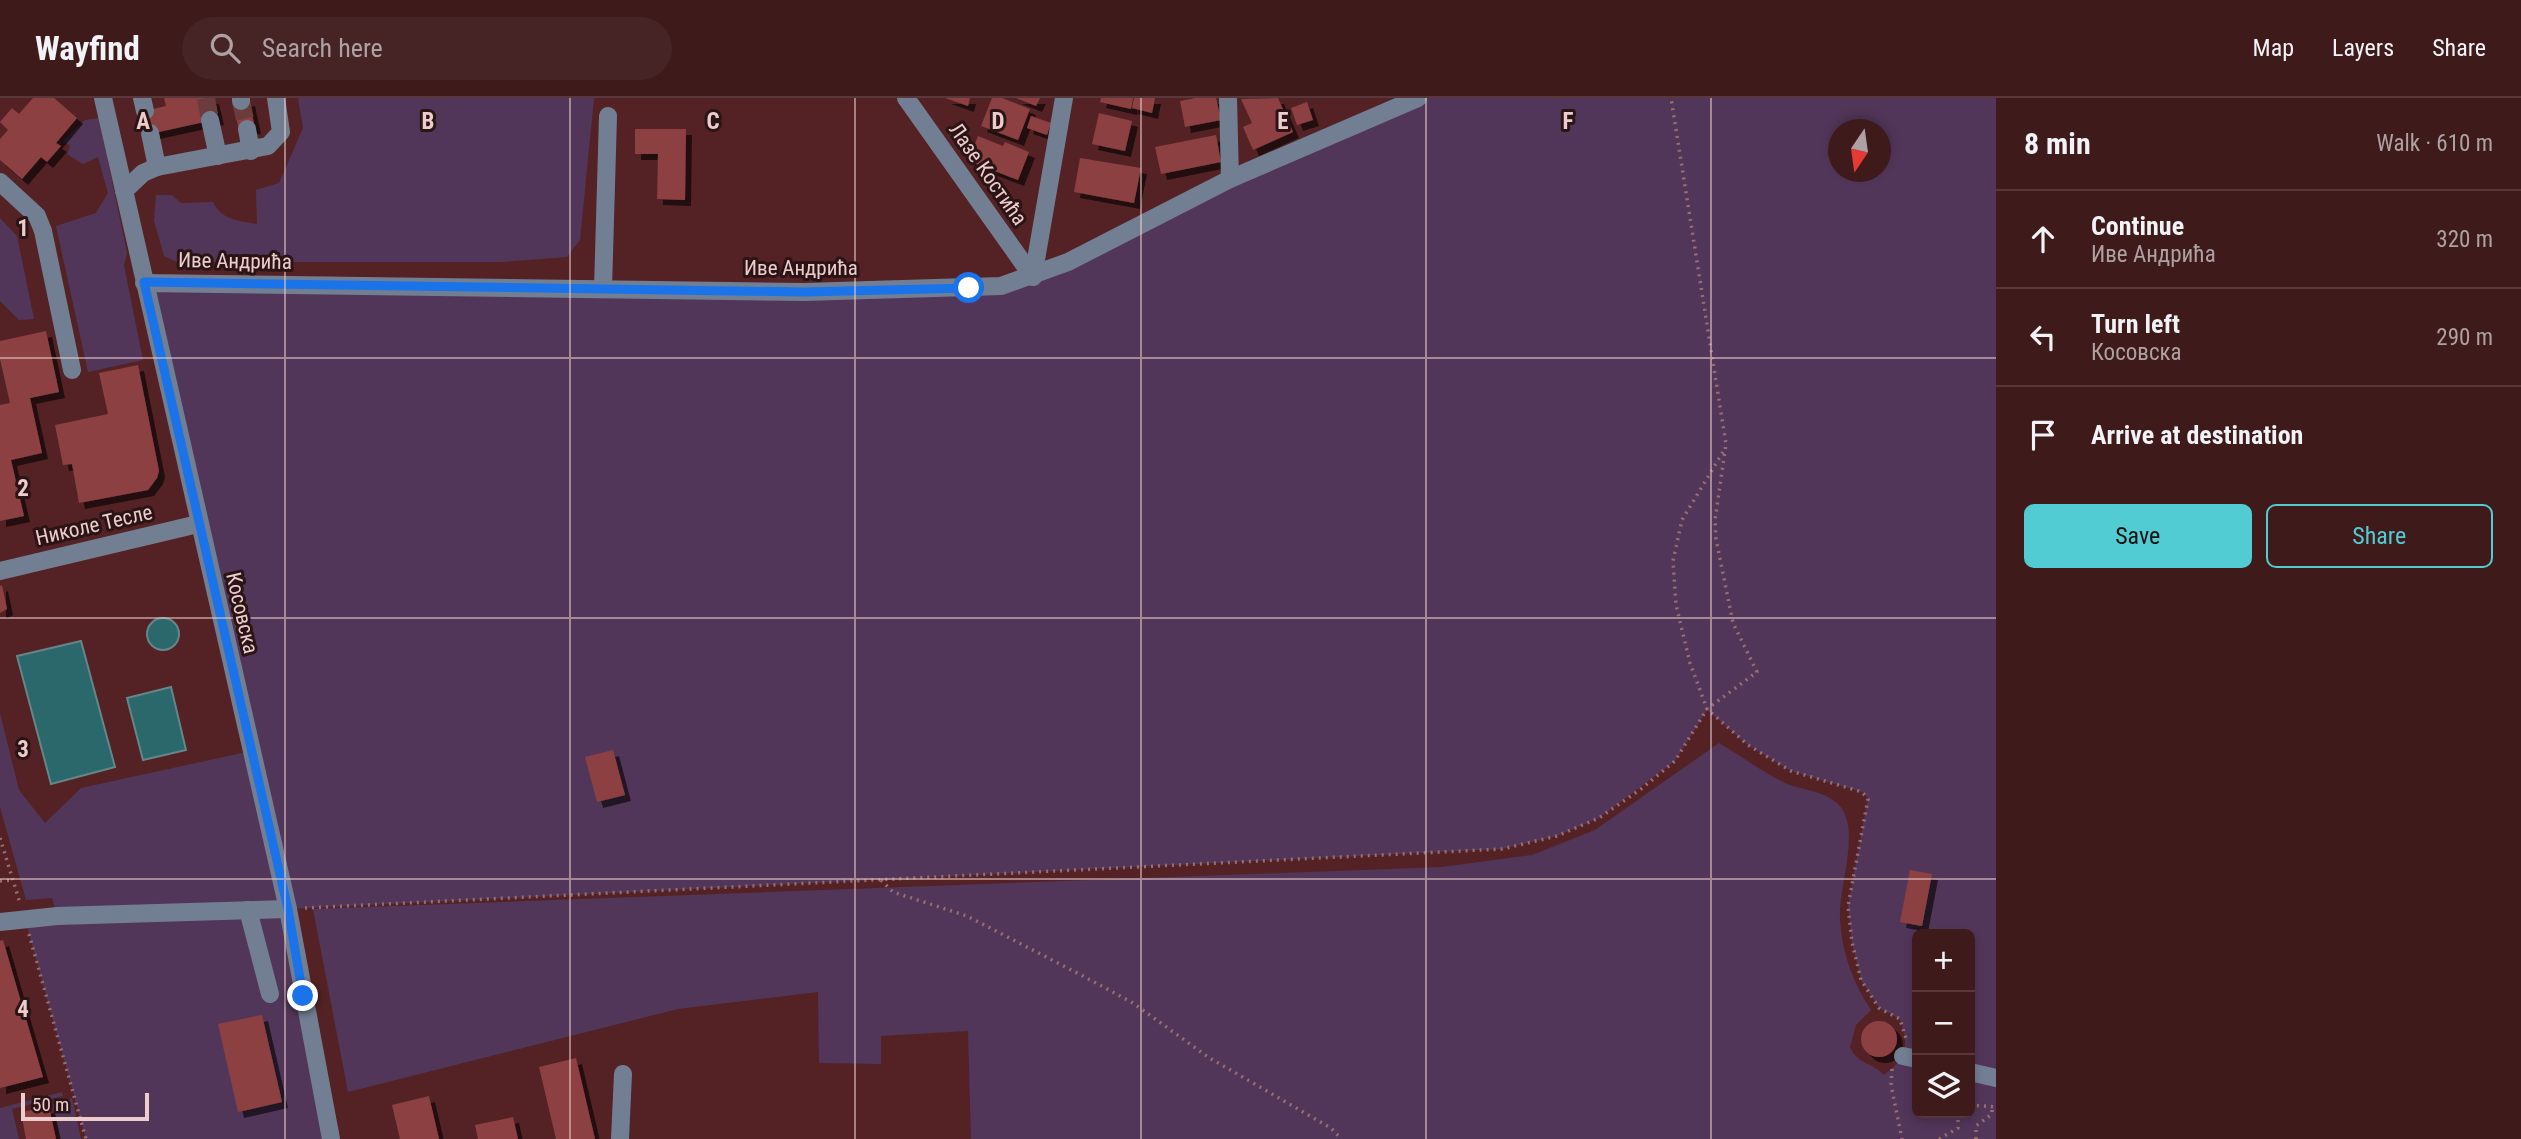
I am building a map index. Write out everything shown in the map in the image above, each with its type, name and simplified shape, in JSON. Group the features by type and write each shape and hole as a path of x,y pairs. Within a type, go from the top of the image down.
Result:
{"street":[{"name":"Косовска","path":"103,98 198,524 288,909 331,1139"},
{"path":"124,191 143,173 158,167 268,146 281,132 276,98"},
{"name":"Лазе Костића","path":"906,98 1033,277"},
{"path":"1033,277 1064,98"},
{"path":"1228,98 1230,178"},
{"name":"Иве Андрића","path":"144,282 804,292 1001,286 1033,277 1379,106 1418,98"},
{"path":"603,289 608,116"},
{"path":"211,120 218,156"},
{"path":"247,129 251,151"},
{"path":"150,133 158,167"},
{"path":"0,183 37,216 43,231 72,370"},
{"name":"Николе Тесле","path":"0,571 198,524"},
{"path":"0,922 288,909"},
{"path":"248,910 270,993"},
{"path":"1975,1073 1996,1079"},
{"path":"620,1139 623,1074"}],"path":[{"path":"288,909 1502,849 1557,836 1610,811 1675,761 1707,709 1756,671 1733,623 1716,539 1715,520 1726,444 1671,98"},
{"path":"1726,444 1717,466 1682,520 1673,561 1676,605 1690,663 1707,709 1748,745 1791,771 1862,792 1868,799 1848,906 1852,942 1861,980 1879,1008 1900,1019 1908,1043 1910,1058 1890,1073 1902,1139"},
{"path":"0,838 86,1139"},
{"path":"0,881 13,880"},
{"path":"881,880 893,892 967,916 1133,1003 1208,1057 1331,1128 1341,1139"},
{"path":"1975,1105 1994,1107 1992,1114 1976,1126 1976,1139"},
{"path":"1939,1139 1958,1129 1958,1118"},
{"path":"1946,1134 1951,1139"}],"shaded area":[{"path":"298,98 594,98 580,240 567,257 503,262 177,262 164,256 154,221 156,195 172,195 181,203 213,202 226,216 257,224 256,190 279,183 303,128"},
{"path":"1418,98 1996,98 1996,1139 971,1139 968,1031 881,1036 881,1064 819,1063 818,992 678,1009 348,1092 313,909 1442,867 1532,855 1595,830 1719,743 1787,784 1831,799 1845,813 1849,841 1840,906 1841,932 1850,967 1871,1010 1856,1025 1850,1047 1856,1057 1884,1075 1902,1057 1905,1037 1900,1019 1879,1008 1861,980 1852,942 1848,906 1868,798 1862,792 1791,771 1748,745 1707,710 1675,761 1599,818 1557,836 1502,849 288,909 331,1139 86,1139 25,919 57,915 52,898 26,900 0,807 0,713 19,790 45,823 81,788 251,751 144,283 1001,286"},
{"path":"99,118 127,253 124,265 143,360 88,372 56,226 96,213 108,193 98,157 83,164 67,154 70,146 63,141 85,120"},
{"path":"0,218 17,236 34,319 19,320 0,301"},
{"path":"62,1092 63,1096 12,1109 19,1139 0,1139 0,1108"},
{"path":"72,1098 81,1139 60,1139 52,1105"}],"water":[{"path":"163,618 174,623 179,634 174,645 163,650 152,645 147,634 152,623"},
{"path":"81,641 115,767 51,784 17,656"},
{"path":"171,687 186,750 143,760 127,698"}],"building":[{"path":"33,98 54,98 77,118 56,143 61,146 47,162 41,157 22,179 0,160 0,139 8,130 0,122 12,108 19,114"},
{"path":"164,98 213,98 218,119 145,135 140,112 166,106"},
{"path":"945,98 970,98 968,106"},
{"path":"992,98 1002,98 1030,109 1018,140 981,126"},
{"path":"1016,98 1040,98 1036,106"},
{"path":"1101,98 1133,98 1131,109 1100,102"},
{"path":"1134,98 1155,98 1152,113 1132,108"},
{"path":"1216,98 1221,120 1185,127 1180,101"},
{"path":"1278,98 1293,132 1253,150 1243,127 1252,123 1241,99"},
{"path":"249,100 255,128 239,130 233,103"},
{"path":"1307,102 1313,120 1297,125 1291,108"},
{"path":"1099,113 1132,121 1125,151 1092,144"},
{"path":"1031,116 1051,123 1047,135 1027,128"},
{"path":"635,129 686,129 685,200 657,199 658,154 635,154"},
{"path":"1216,135 1221,162 1161,174 1155,147"},
{"path":"978,136 1003,146 1005,142 1029,152 1018,180 968,161"},
{"path":"1080,158 1141,168 1134,203 1074,192"},
{"path":"46,331 59,392 30,398 42,453 11,460 24,516 0,521 0,405 10,403 0,359 0,341"},
{"path":"138,365 159,471 157,478 148,490 79,503 72,464 63,465 55,425 108,414 99,373"},
{"path":"2,585 7,609 0,613 0,586"},
{"path":"613,750 625,795 597,802 585,757"},
{"path":"1910,870 1932,874 1922,926 1900,922"},
{"path":"3,940 43,1077 0,1088 0,941"},
{"path":"262,1015 282,1102 238,1112 218,1024"},
{"path":"1879,1021 1892,1026 1897,1039 1892,1052 1879,1057 1866,1052 1861,1039 1866,1026"},
{"path":"576,1058 595,1139 556,1139 539,1067"},
{"path":"429,1096 439,1139 400,1139 392,1105"},
{"path":"49,1107 56,1139 26,1139 21,1112"},
{"path":"513,1117 518,1139 478,1139 475,1125"}],"tunnel":[{"path":"206,98 210,120"},
{"path":"241,101 247,129"}],"route":[{"path":"303,996 288,909 144,282 804,292 969,288"}]}
